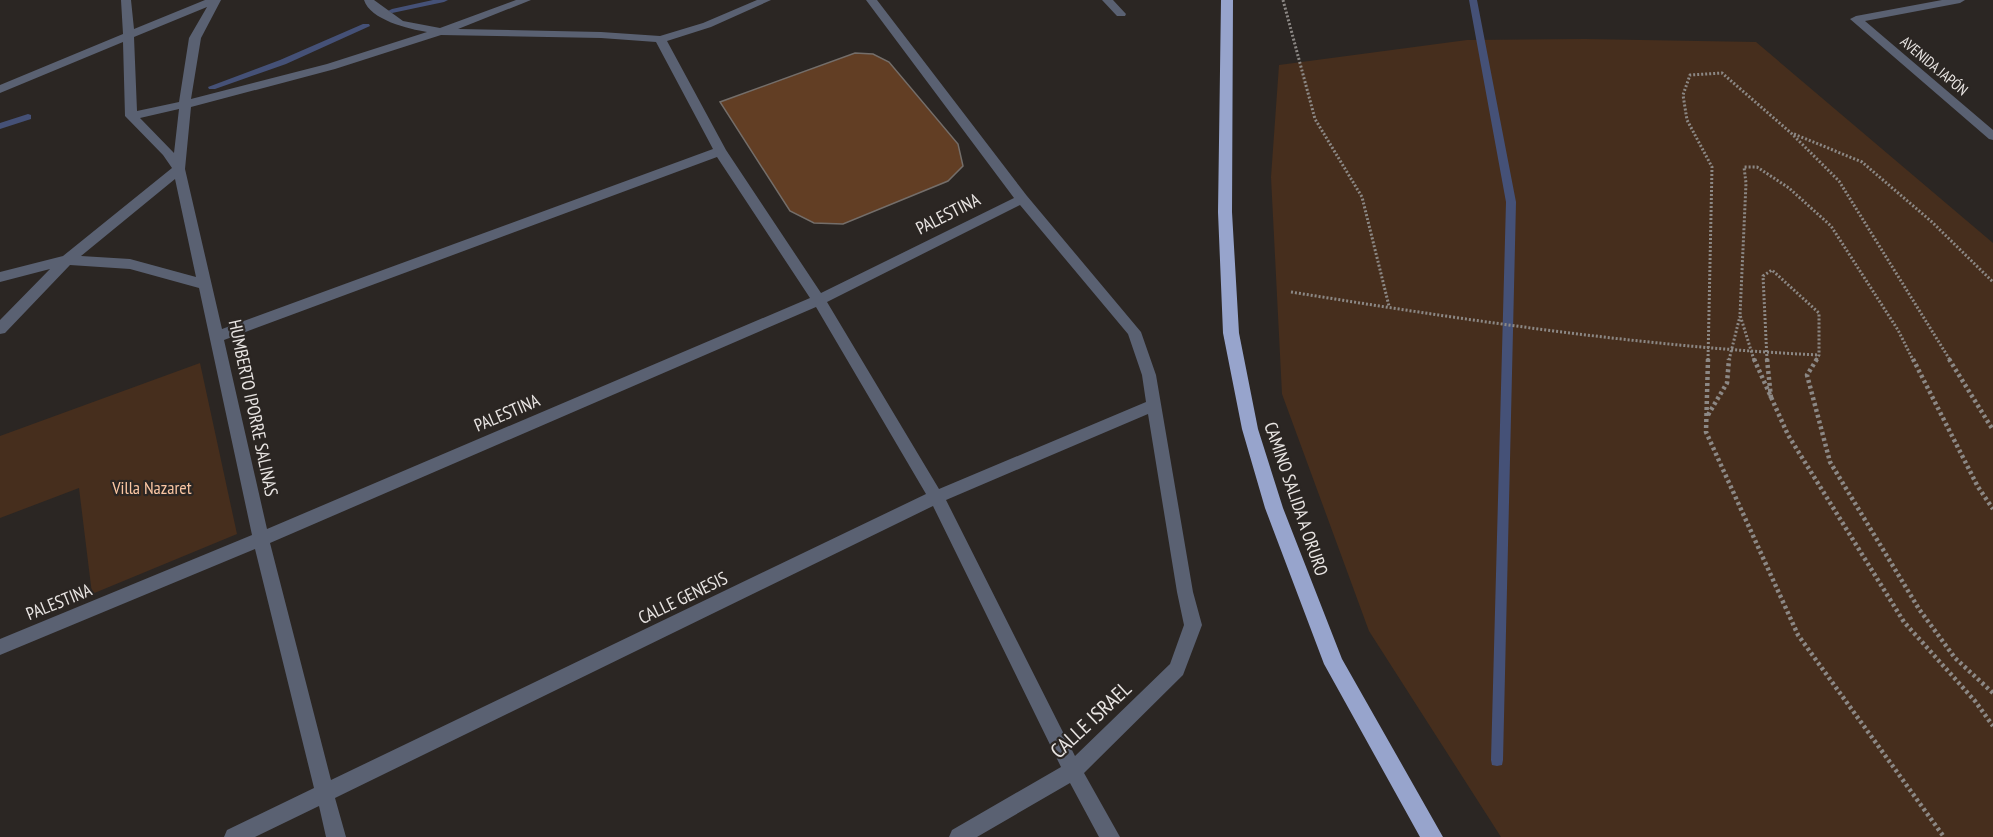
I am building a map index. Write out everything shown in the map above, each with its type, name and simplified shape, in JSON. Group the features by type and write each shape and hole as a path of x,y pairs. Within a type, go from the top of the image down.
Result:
{"highway":[{"name":"CAMINO SALIDA A ORURO","path":"1227,0 1225,212 1230,322 1250,429 1274,508 1334,664 1432,837"}],"street":[{"path":"126,0 130,34 128,66 131,116 185,105 386,50 526,0"},
{"path":"0,89 215,0"},
{"path":"0,329 68,260 178,169 188,72 195,38 215,0"},
{"path":"369,0 370,4 400,24 441,32 601,35 660,39 707,25 766,0"},
{"name":"CALLE ISRAEL","path":"871,0 1022,199 1134,332 1149,375 1192,625 1177,669 1073,771 960,837"},
{"path":"1107,0 1121,14"},
{"name":"AVENIDA JAPÓN","path":"1960,0 1856,19 1993,136"},
{"path":"660,39 720,151 819,300 936,497 1073,771 1110,837"},
{"name":"HUMBERTO IPORRE SALINAS","path":"131,116 167,152 178,169 218,336 261,539 336,837"},
{"path":"218,336 720,151"},
{"name":"PALESTINA","path":"0,647 261,539 819,300 1022,199"},
{"path":"0,277 68,260 130,264 206,285"},
{"name":"CALLE GENESIS","path":"234,837 936,497 1154,405"}],"path":[{"path":"1283,0 1315,119 1362,197 1389,306"},
{"path":"1944,837 1798,634 1707,432 1712,167 1687,120 1683,95 1690,75 1722,73 1791,133 1839,181 1993,430"},
{"path":"1791,133 1862,162 1932,222 1993,282"},
{"path":"1707,417 1727,383 1730,351 1740,315 1746,193 1744,167 1757,167 1789,188 1831,226 1898,330 1978,487 1993,509"},
{"path":"1772,402 1763,276 1773,270 1819,313 1819,355 1807,375 1830,462 1919,609 1955,658 1993,693"},
{"path":"1291,292 1417,312 1674,342 1730,351 1819,355"},
{"path":"1740,315 1752,352 1788,435 1904,622 1975,701 1993,726"}],"green space":[{"path":"1585,39 1756,42 1993,243 1993,837 1501,837 1369,631 1282,394 1271,177 1279,65 1467,40"},
{"name":"Villa Nazaret","path":"200,363 237,534 92,594 79,488 0,518 0,436"}],"building":[{"path":"855,53 873,54 889,62 958,144 963,166 948,181 843,224 814,223 790,211 720,102"}],"waterway":[{"path":"392,11 444,0"},
{"path":"1473,0 1511,202 1497,760"},
{"path":"212,87 283,62 366,26"},
{"path":"0,126 28,117"}]}
